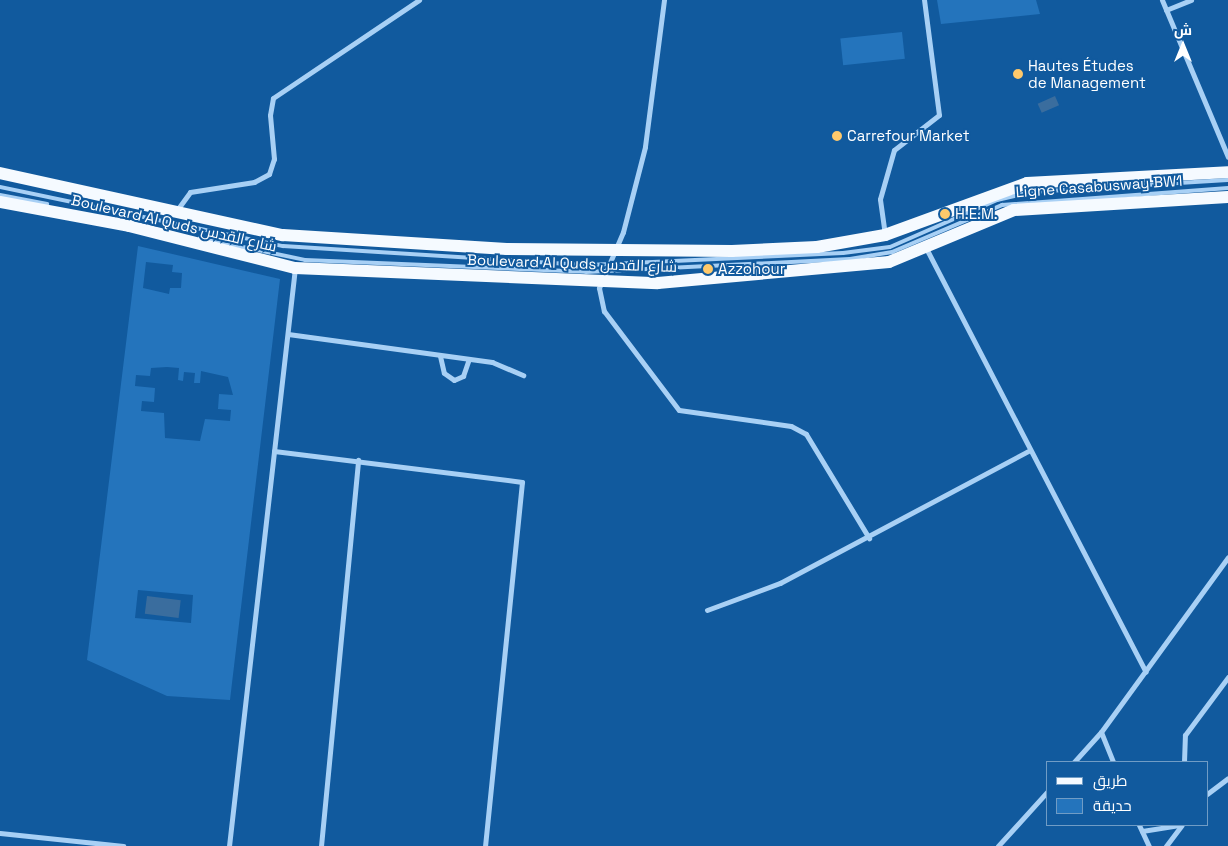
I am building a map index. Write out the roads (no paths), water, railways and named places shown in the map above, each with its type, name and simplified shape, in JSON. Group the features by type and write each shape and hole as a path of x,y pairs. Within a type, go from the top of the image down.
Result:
{"main road":[{"name":"Boulevard Al Quds شارع القدس","path":"0,173 283,235 506,249 615,249 817,247 885,235 1027,183 1228,172"},
{"name":"Boulevard Al Quds شارع القدس","path":"0,202 120,224 295,268 728,280 890,262 927,250 1014,210 1228,197"}],"street":[{"path":"177,211 190,192 254,182 268,174 274,159 270,115 273,98 420,0"},
{"path":"664,0 645,148 615,249 603,277 604,311 672,406 688,414 799,428 812,439 869,538"},
{"path":"885,235 880,199 894,150 939,115 924,0"},
{"path":"1162,0 1228,157"},
{"path":"1166,10 1191,0"},
{"path":"927,250 1146,672"},
{"path":"229,846 295,268"},
{"path":"288,334 499,364 523,375"},
{"path":"440,356 444,373 454,380 463,376 469,359"},
{"path":"707,610 752,596 869,538 1030,450"},
{"path":"274,451 514,478 524,485 485,846"},
{"path":"321,846 358,460"},
{"path":"1075,761 1101,732 1228,557"},
{"path":"1184,761 1185,735 1228,678"},
{"path":"1101,732 1113,761"},
{"path":"1208,793 1228,778"},
{"path":"998,846 1046,793"},
{"path":"1140,826 1149,846"},
{"path":"1142,831 1172,826"},
{"path":"1166,846 1181,826"},
{"path":"0,833 123,846"}],"lane":[{"name":"Ligne Casabusway BW1","path":"0,188 283,246 607,264 852,252 890,247 997,200 1032,192 1228,180"},
{"name":"Ligne Casabusway BW1","path":"0,195 305,260 603,277 850,259 892,252 1002,205 1228,188"}],"place":[{"name":"Hautes Études de Management","path":"1018,74"},
{"name":"Carrefour Market","path":"837,136"},
{"name":"H.E.M.","path":"945,214"},
{"name":"Azzohour","path":"708,269"}]}
